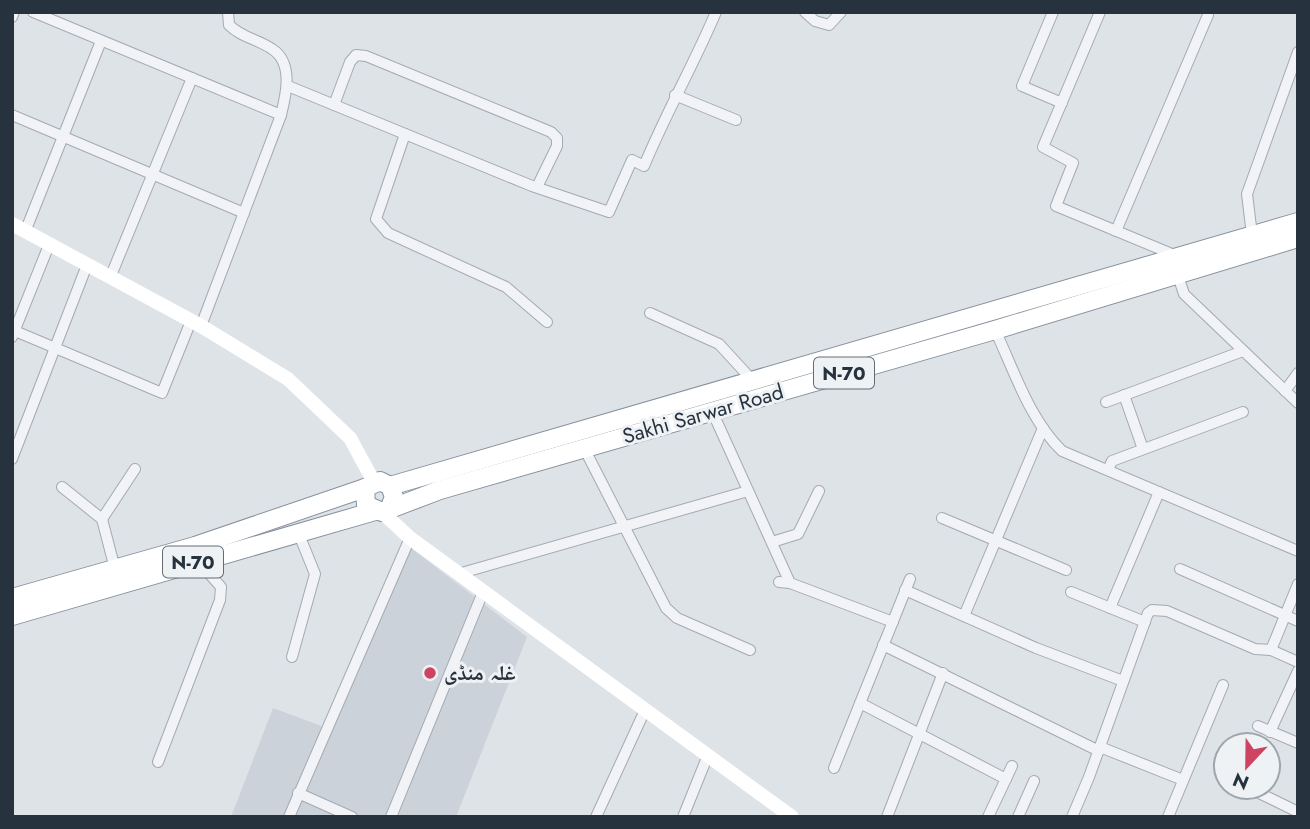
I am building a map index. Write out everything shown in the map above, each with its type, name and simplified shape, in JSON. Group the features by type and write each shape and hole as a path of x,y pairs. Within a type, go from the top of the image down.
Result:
{"highway":[{"name":"Sakhi Sarwar Road","path":"376,485 1177,265 1252,235 1297,225"},
{"name":"Sakhi Sarwar Road","path":"382,510 584,448 995,330 1297,225"},
{"path":"376,485 394,497 382,510 366,505 376,485"},
{"name":"N-70","path":"12,598 195,546 376,485"},
{"name":"N-70","path":"12,616 298,531 382,510"}],"main road":[{"path":"19,228 196,324 288,379 350,438 376,485"},
{"path":"382,510 410,538 458,574 792,817"}],"street":[{"path":"12,18 14,12"},
{"path":"33,12 281,116"},
{"path":"49,245 13,334 55,348 162,393 196,324 244,213 281,116 288,86 283,62 274,49 239,35 229,25 228,12"},
{"path":"288,86 609,212 632,160 645,166 675,95 698,57 716,12"},
{"path":"805,12 815,21 829,26 841,12"},
{"path":"1053,12 1022,86 1062,103"},
{"path":"1100,12 1043,148 1073,163 1056,206 1116,231 1177,265 1184,294 1298,403"},
{"path":"1116,231 1208,15"},
{"path":"19,228 63,136 101,41"},
{"path":"1252,235 1247,194 1298,52"},
{"path":"334,105 350,62 356,55 366,56 551,132 556,138 557,146 538,186"},
{"path":"110,278 192,78"},
{"path":"675,95 736,120"},
{"path":"12,115 244,213"},
{"path":"405,134 376,219 388,233 506,287 547,322"},
{"path":"12,459 87,265"},
{"path":"650,313 719,344 753,381"},
{"path":"995,330 1043,428 1062,451 1298,551"},
{"path":"1106,402 1243,351"},
{"path":"1286,391 1298,373"},
{"path":"1124,396 1143,449"},
{"path":"712,411 772,542 785,582 893,622"},
{"path":"1108,470 1112,461 1243,412"},
{"path":"964,616 1043,428"},
{"path":"584,448 666,608 677,618 750,650"},
{"path":"102,519 135,469"},
{"path":"62,486 102,519 114,569"},
{"path":"458,574 748,491"},
{"path":"772,542 799,534 819,491"},
{"path":"1110,608 1159,492"},
{"path":"942,518 1066,570"},
{"path":"292,657 315,574 298,531"},
{"path":"289,817 410,538"},
{"path":"158,762 220,600 221,587 197,561"},
{"path":"1180,569 1298,621"},
{"path":"834,768 910,579"},
{"path":"1272,650 1298,584"},
{"path":"905,590 1123,681"},
{"path":"391,817 483,592"},
{"path":"1072,592 1145,622"},
{"path":"1072,817 1145,622 1153,610 1167,611 1255,649 1272,650 1298,662"},
{"path":"883,645 1099,749 1183,780"},
{"path":"1270,731 1298,671"},
{"path":"887,817 943,673"},
{"path":"1168,817 1223,685"},
{"path":"860,703 1006,779"},
{"path":"596,817 645,710"},
{"path":"1258,726 1268,731"},
{"path":"683,817 708,755"},
{"path":"988,817 1012,766"},
{"path":"1018,817 1034,781"},
{"path":"298,793 352,817"},
{"path":"1276,801 1298,812 1295,817"}],"shaded area":[{"name":"غلہ منڈی","path":"403,542 527,637 456,817 231,817 273,708 324,727"}],"place":[{"name":"غلہ منڈی","path":"430,673"}]}
